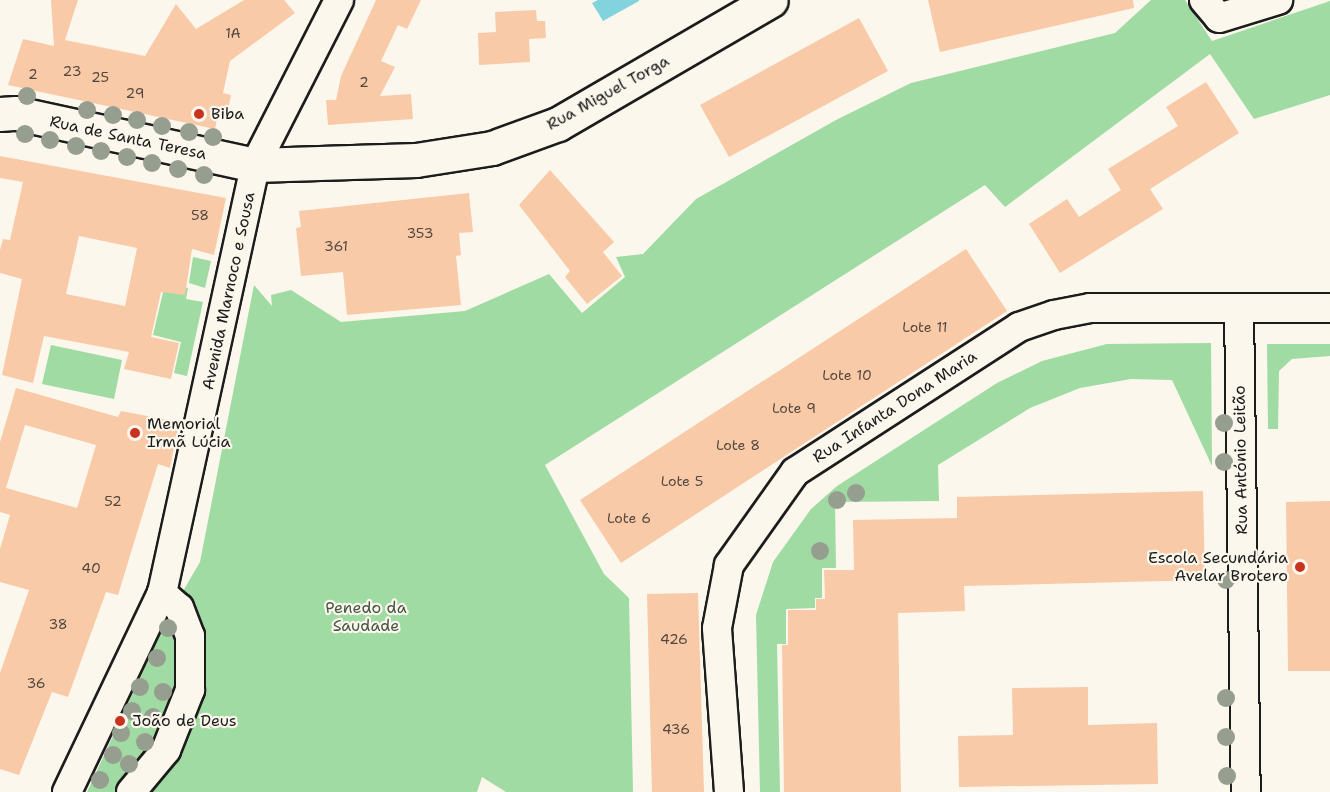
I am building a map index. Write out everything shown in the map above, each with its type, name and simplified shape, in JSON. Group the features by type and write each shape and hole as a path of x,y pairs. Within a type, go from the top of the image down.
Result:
{"main road":[{"name":"Rua Miguel Torga","path":"255,165 369,163 492,148 558,124 771,0"},
{"name":"Rua de Santa Teresa","path":"0,114 16,113 255,165"}],"street":[{"name":"Avenida Marnoco e Sousa","path":"67,792 162,593 255,165 339,0"},
{"path":"1204,0 1219,18 1278,0"},
{"name":"Rua Infanta Dona Maria","path":"729,792 717,628 729,565 743,541 795,472 1019,327 1090,308 1330,308"},
{"name":"Rua António Leitão","path":"1239,308 1246,792"},
{"path":"131,792 166,750 190,690 190,636 179,608 162,593"}],"green space":[{"name":"Penedo da Saudade","path":"1151,0 1185,0 1212,41 1330,1 1330,95 1254,119 1210,54 1005,207 985,185 545,465 604,574 629,598 633,792 506,792 482,777 477,792 87,792 168,617 200,562 254,285 272,306 271,295 291,290 341,322 465,311 549,274 582,313 625,277 616,257 643,254 696,199 836,120 911,83 1115,33"},
{"path":"193,257 211,261 205,288 189,283"},
{"path":"165,284 188,288 186,299 203,302 187,376 174,373 181,342 153,335"},
{"path":"1211,343 1212,466 1172,380 1131,379 1080,388 1030,408 938,465 939,501 835,502 836,568 822,568 822,598 815,598 815,608 786,609 786,644 777,644 780,792 760,792 756,615 773,562 811,509 837,486 997,383 1042,361 1107,344"},
{"path":"1267,344 1330,344 1330,356 1292,359 1279,371 1278,429 1268,429"},
{"path":"51,345 122,360 114,399 42,384"}],"water":[{"path":"598,0 639,1 603,21 592,3"}],"building":[{"path":"51,0 78,0 65,40 145,56 176,4 196,29 244,0 284,0 295,13 230,61 223,93 231,95 226,120 217,119 215,129 8,85 23,39 54,46"},
{"path":"376,0 421,0 407,29 398,25 381,61 395,67 380,96 411,94 413,119 328,125 326,100 336,100 341,76"},
{"path":"928,0 1133,0 1134,8 940,52"},
{"path":"536,10 537,21 545,21 546,38 529,39 530,62 479,65 478,33 496,32 495,12"},
{"path":"859,18 888,71 729,157 700,105"},
{"path":"1206,82 1239,133 1150,189 1163,209 1060,273 1029,224 1067,199 1079,217 1121,190 1108,169 1178,126 1166,107"},
{"path":"0,156 226,198 214,255 192,249 185,295 161,292 151,337 179,343 171,379 124,369 129,352 44,336 33,383 2,375 22,279 0,273 0,250 3,239 10,240 23,182 0,178","holes":["79,236 137,248 125,306 66,294"]},
{"path":"550,170 614,242 603,252 622,276 587,304 565,277 570,271 519,205"},
{"path":"469,193 473,232 459,233 461,255 456,256 461,305 347,315 343,272 301,276 296,228 301,227 299,211"},
{"path":"966,249 1007,311 621,563 580,500"},
{"path":"16,388 118,417 121,411 179,422 170,468 158,464 118,595 106,592 68,697 52,692 19,775 0,769 0,673 29,590 0,582 0,549 10,515 0,512 0,442","holes":["25,425 96,445 77,508 6,488"]},
{"path":"1203,491 1205,580 964,586 965,611 898,613 901,792 784,792 782,645 788,645 788,610 816,610 816,599 825,599 824,570 854,570 853,520 957,518 957,497"},
{"path":"1330,501 1330,671 1288,671 1286,502"},
{"path":"698,593 704,792 652,792 647,594"},
{"path":"1088,687 1088,725 1157,723 1158,784 959,787 958,736 1013,735 1012,688"}],"place":[{"name":"Biba","path":"199,114"},
{"name":"Memorial Irmã Lúcia","path":"135,433"},
{"name":"Escola Secundária Avelar Brotero","path":"1300,567"},
{"name":"João de Deus","path":"120,721"}]}
